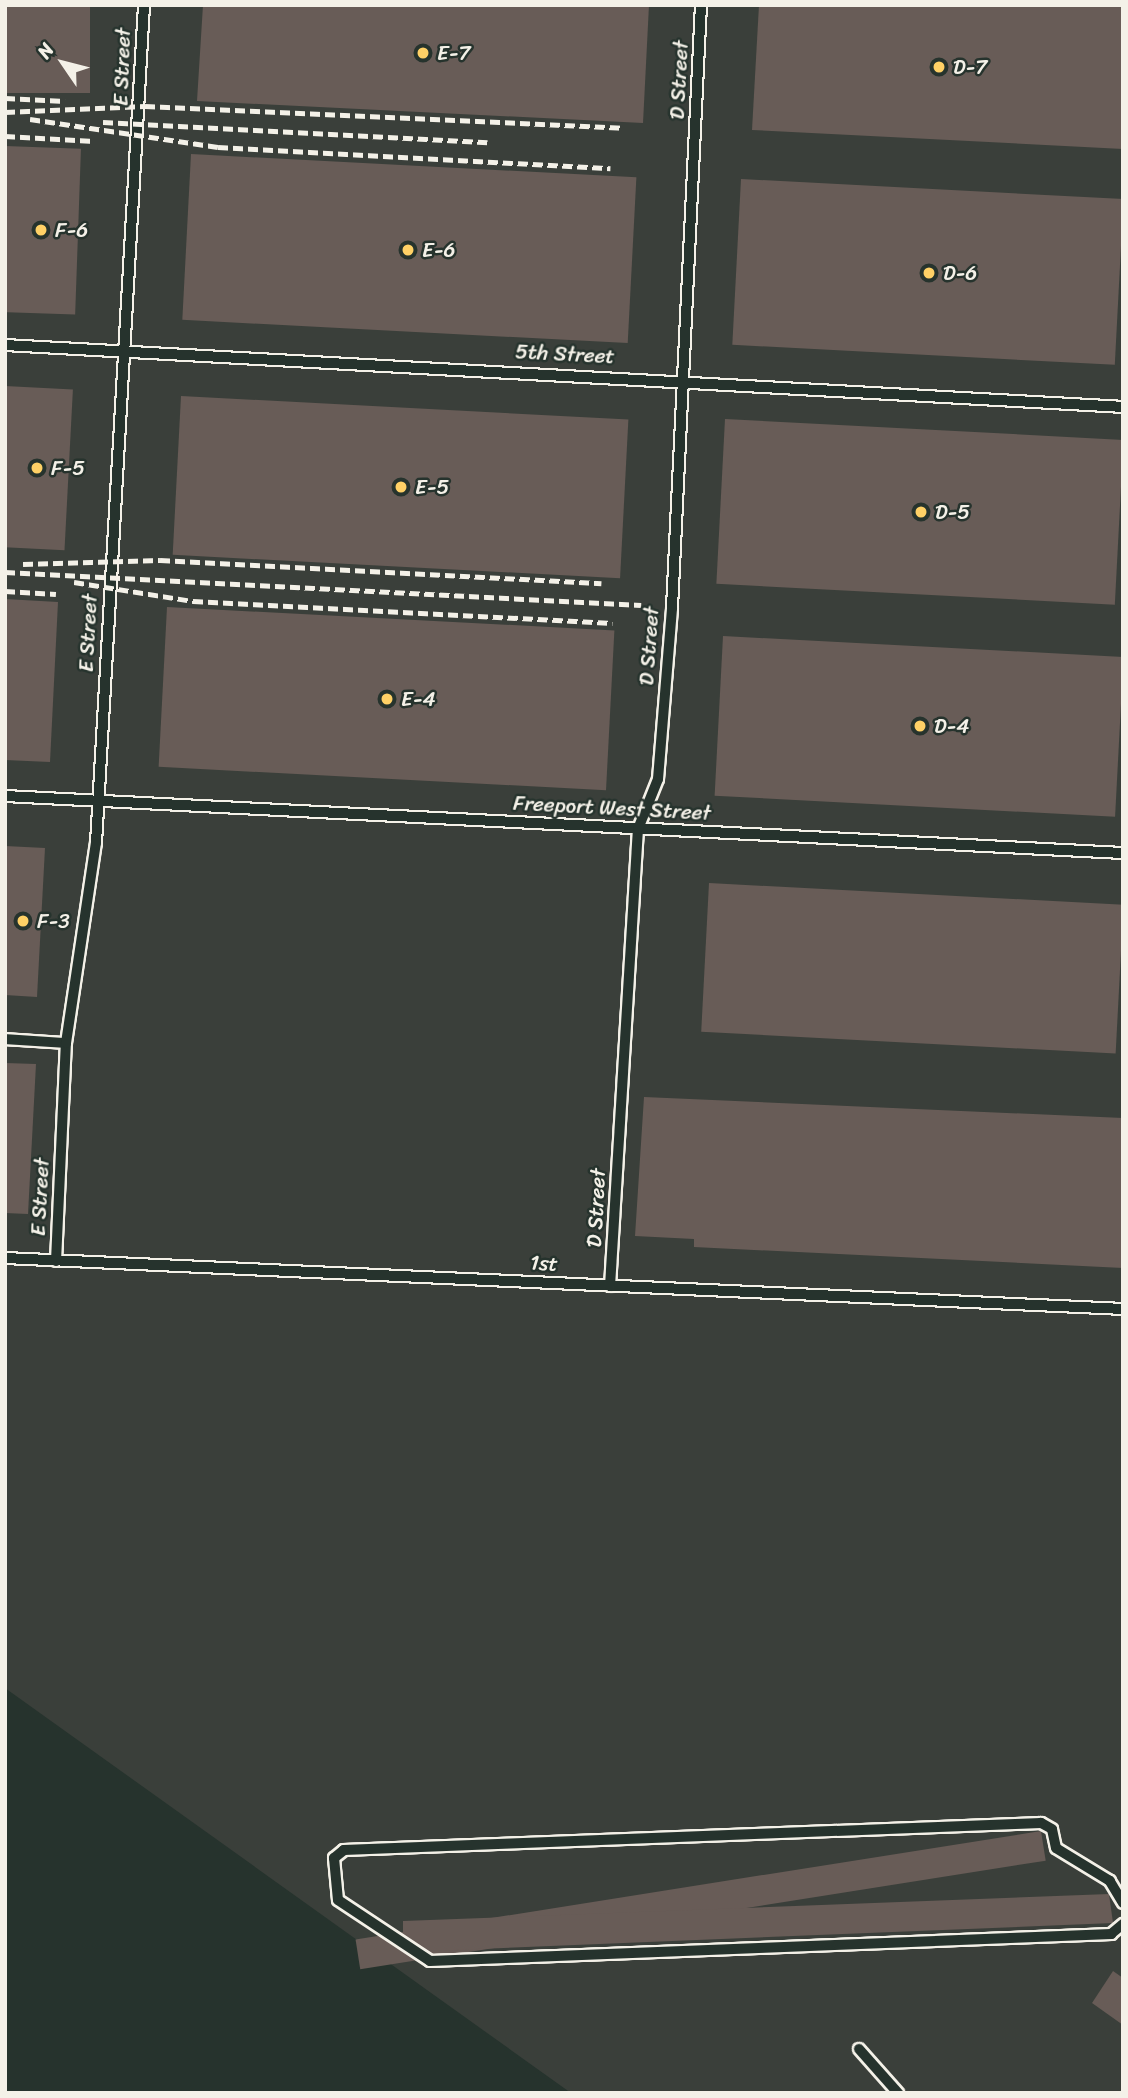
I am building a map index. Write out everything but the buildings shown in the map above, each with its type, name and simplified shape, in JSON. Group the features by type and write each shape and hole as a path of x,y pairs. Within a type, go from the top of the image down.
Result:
{"lane":[{"name":"E Street","path":"56,1261 66,1043 98,800 144,5"},
{"name":"D Street","path":"610,1286 638,829 658,779 684,379 701,5"},
{"name":"5th Street","path":"5,345 684,379 1123,407"},
{"name":"Freeport West Street","path":"5,796 1123,853"},
{"path":"5,1040 66,1043"},
{"name":"1st","path":"5,1258 1123,1309"},
{"path":"1123,1903 1110,1881 1056,1848 1052,1829 1041,1823 344,1850 334,1858 338,1900 430,1961 1111,1934 1123,1924"},
{"path":"859,2049 898,2093"}],"shaded area":[{"path":"5,5 1123,5 1123,2093 571,2093 5,1688"}],"railway":[{"path":"5,98 65,101"},
{"path":"5,112 145,106 622,128"},
{"path":"30,119 218,147 610,168"},
{"path":"103,122 487,142"},
{"path":"5,136 94,141"},
{"path":"23,564 160,560 601,583"},
{"path":"5,572 641,605"},
{"path":"74,582 193,601 612,623"},
{"path":"5,591 56,594"}],"place":[{"name":"E-7","path":"423,53"},
{"name":"D-7","path":"939,67"},
{"name":"F-6","path":"41,230"},
{"name":"E-6","path":"408,250"},
{"name":"D-6","path":"929,273"},
{"name":"F-5","path":"37,468"},
{"name":"E-5","path":"401,487"},
{"name":"D-5","path":"921,512"},
{"name":"E-4","path":"387,699"},
{"name":"D-4","path":"920,726"},
{"name":"F-3","path":"23,921"}]}
